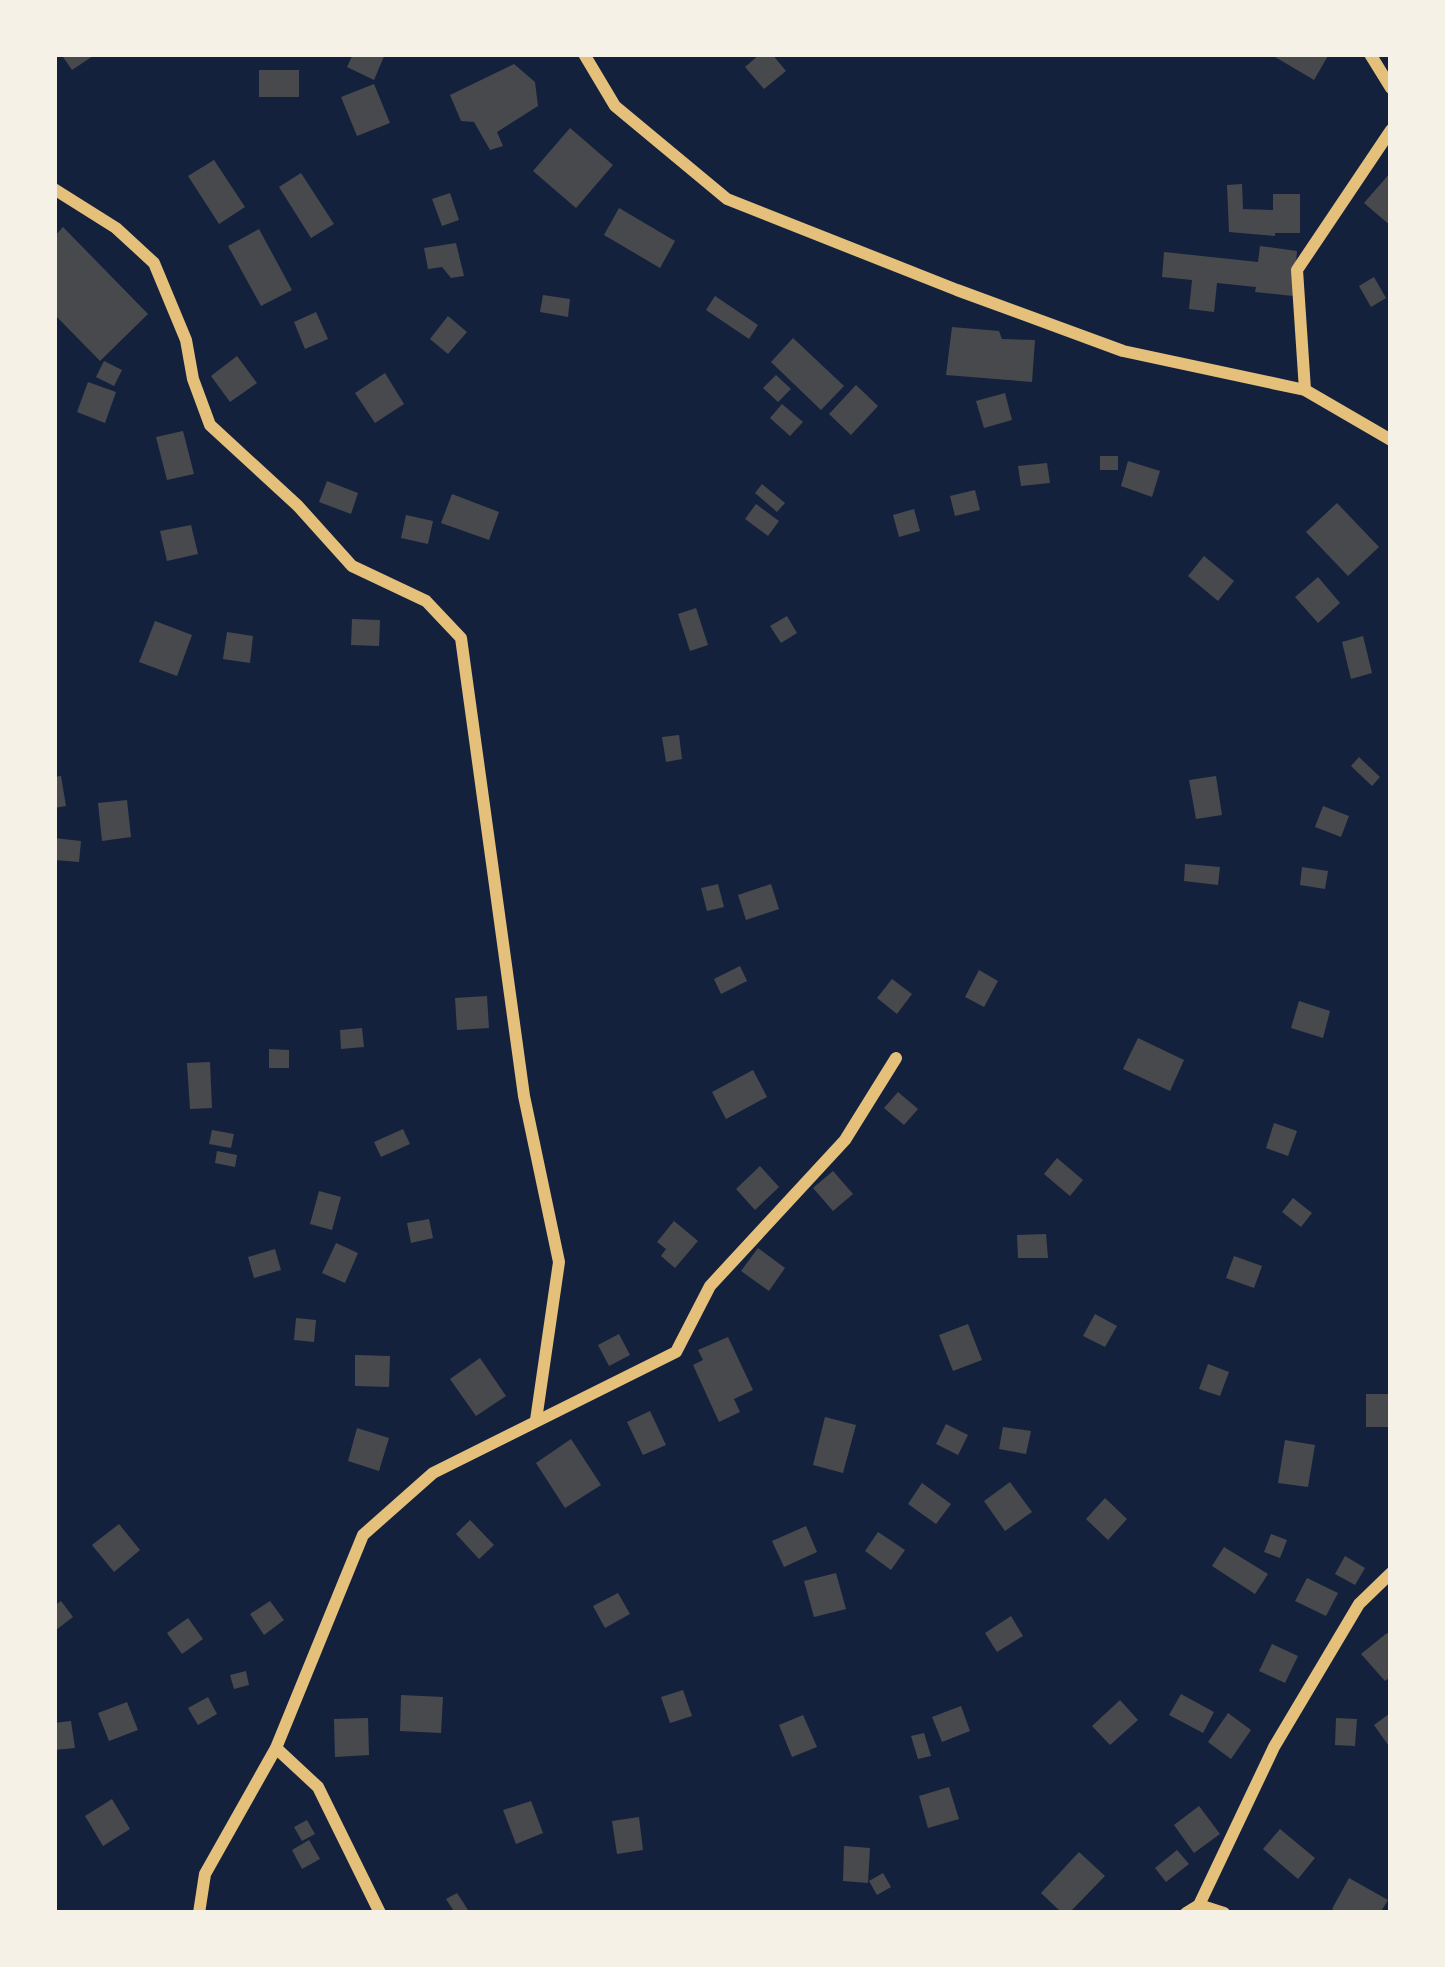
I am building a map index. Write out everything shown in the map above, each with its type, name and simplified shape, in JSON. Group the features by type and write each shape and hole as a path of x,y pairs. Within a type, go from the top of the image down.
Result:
{"street":[{"path":"584,54 615,106 727,199 1123,351 1305,390 1391,440"},
{"path":"1370,54 1391,88"},
{"path":"1305,390 1297,270 1391,130"},
{"path":"54,189 116,228 154,263 187,340 210,425 298,506 352,566 426,602 461,638 524,1096 559,1262 536,1420"},
{"path":"199,1913 205,1874 276,1748 363,1535 433,1473 676,1352 710,1286 845,1140 896,1058"},
{"path":"1224,1913 1192,1909 1274,1747 1359,1604 1391,1573"},
{"path":"276,1748 318,1787 380,1913"}],"building":[{"path":"61,54 96,54 72,70"},
{"path":"353,54 385,54 374,80 347,67"},
{"path":"760,54 772,54 786,71 764,89 745,67"},
{"path":"1270,54 1329,54 1314,80"},
{"path":"514,64 535,82 538,106 497,132 503,146 490,150 474,122 461,121 450,95"},
{"path":"259,70 299,70 299,97 259,97"},
{"path":"374,84 390,123 357,136 341,97"},
{"path":"570,128 613,165 576,208 533,171"},
{"path":"214,160 245,207 219,224 188,176"},
{"path":"1391,172 1391,226 1364,203"},
{"path":"301,173 334,224 311,238 279,187"},
{"path":"1242,184 1243,209 1273,210 1273,194 1300,194 1300,233 1229,232 1227,185"},
{"path":"450,193 459,220 442,226 432,199"},
{"path":"619,208 675,241 660,268 604,235"},
{"path":"63,227 148,314 100,361 54,314 54,237"},
{"path":"259,229 292,290 261,306 228,246"},
{"path":"456,243 464,276 451,278 442,267 428,269 424,248"},
{"path":"1260,246 1297,251 1293,296 1217,283 1214,312 1189,309 1192,280 1162,277 1164,252 1258,262"},
{"path":"1374,277 1386,298 1371,307 1359,286"},
{"path":"543,295 570,299 568,317 540,312"},
{"path":"715,296 758,325 749,339 706,310"},
{"path":"316,312 328,339 305,349 294,322"},
{"path":"448,316 467,332 448,354 430,339"},
{"path":"952,327 999,331 1002,339 1035,340 1032,382 946,375"},
{"path":"793,338 844,386 821,410 771,362"},
{"path":"237,356 257,383 230,402 211,376"},
{"path":"104,361 122,370 114,386 96,377"},
{"path":"385,373 404,404 375,423 355,393"},
{"path":"776,375 791,389 778,402 763,388"},
{"path":"88,382 116,392 105,423 77,412"},
{"path":"856,385 878,406 851,435 829,414"},
{"path":"1005,393 1012,420 984,428 976,401"},
{"path":"782,404 803,422 790,436 770,418"},
{"path":"183,431 194,474 167,480 156,437"},
{"path":"1100,456 1118,456 1118,470 1100,470"},
{"path":"1128,461 1160,471 1152,497 1121,486"},
{"path":"1047,463 1050,483 1021,486 1018,466"},
{"path":"327,481 358,493 351,514 319,502"},
{"path":"762,484 785,503 777,512 755,493"},
{"path":"975,490 980,510 955,516 950,496"},
{"path":"452,494 499,512 489,540 441,523"},
{"path":"1337,503 1379,547 1348,576 1306,532"},
{"path":"756,504 779,521 768,536 745,519"},
{"path":"914,509 920,531 899,537 893,515"},
{"path":"406,515 433,521 428,544 401,538"},
{"path":"191,525 198,554 167,561 160,531"},
{"path":"1204,556 1234,581 1218,601 1188,576"},
{"path":"1318,577 1340,603 1318,623 1295,597"},
{"path":"696,608 708,645 690,651 678,614"},
{"path":"787,616 797,633 781,643 770,626"},
{"path":"352,619 380,620 379,646 351,645"},
{"path":"155,621 192,635 177,676 139,662"},
{"path":"227,632 253,636 250,663 223,659"},
{"path":"1363,636 1372,673 1351,679 1342,642"},
{"path":"679,735 682,759 666,762 662,737"},
{"path":"1359,757 1380,777 1372,786 1351,766"},
{"path":"61,776 66,806 54,808 54,777"},
{"path":"1216,776 1222,815 1196,819 1189,780"},
{"path":"127,800 131,837 102,841 98,803"},
{"path":"1323,806 1349,816 1341,837 1315,827"},
{"path":"54,838 81,841 79,862 54,860"},
{"path":"1185,864 1220,867 1218,885 1184,881"},
{"path":"1302,867 1328,871 1325,889 1300,885"},
{"path":"718,884 724,907 707,911 701,888"},
{"path":"771,884 779,909 746,920 738,895"},
{"path":"740,966 747,981 721,994 714,979"},
{"path":"979,970 998,981 984,1007 965,997"},
{"path":"892,979 912,994 897,1014 877,998"},
{"path":"487,996 489,1028 457,1030 455,998"},
{"path":"1299,1001 1330,1011 1323,1038 1291,1028"},
{"path":"362,1028 364,1047 341,1049 340,1030"},
{"path":"1138,1038 1184,1060 1170,1091 1123,1069"},
{"path":"269,1049 289,1050 289,1068 269,1068"},
{"path":"210,1062 212,1108 190,1109 187,1063"},
{"path":"753,1070 767,1097 726,1119 712,1092"},
{"path":"898,1092 918,1109 904,1125 884,1108"},
{"path":"1274,1123 1297,1131 1288,1156 1266,1148"},
{"path":"403,1129 410,1144 381,1157 374,1142"},
{"path":"212,1130 234,1134 231,1148 209,1144"},
{"path":"217,1151 237,1155 235,1167 215,1163"},
{"path":"1057,1158 1083,1180 1070,1196 1044,1174"},
{"path":"760,1166 779,1187 755,1210 736,1189"},
{"path":"833,1171 853,1194 833,1211 813,1188"},
{"path":"319,1191 341,1197 332,1230 310,1224"},
{"path":"1293,1198 1312,1213 1301,1227 1282,1212"},
{"path":"429,1219 433,1238 411,1243 407,1223"},
{"path":"674,1221 698,1241 675,1268 661,1256 666,1249 657,1242"},
{"path":"1046,1234 1048,1258 1018,1258 1017,1235"},
{"path":"336,1243 358,1253 345,1283 322,1273"},
{"path":"758,1248 785,1268 769,1291 741,1271"},
{"path":"275,1249 281,1270 254,1278 248,1257"},
{"path":"1234,1256 1262,1266 1254,1288 1226,1278"},
{"path":"1095,1314 1117,1326 1105,1347 1083,1336"},
{"path":"296,1318 316,1320 314,1342 294,1340"},
{"path":"968,1324 982,1360 953,1371 939,1335"},
{"path":"619,1334 630,1355 609,1366 598,1345"},
{"path":"728,1337 753,1390 734,1399 740,1412 719,1422 693,1365 703,1360 698,1350"},
{"path":"355,1355 390,1356 389,1387 355,1386"},
{"path":"480,1358 506,1396 476,1416 450,1379"},
{"path":"1208,1364 1229,1372 1220,1396 1199,1389"},
{"path":"1366,1394 1391,1394 1391,1427 1366,1427"},
{"path":"650,1411 666,1445 643,1455 627,1422"},
{"path":"825,1417 856,1425 843,1473 813,1465"},
{"path":"946,1424 968,1435 958,1455 936,1444"},
{"path":"1003,1427 1031,1431 1026,1454 999,1449"},
{"path":"357,1428 389,1438 379,1471 348,1461"},
{"path":"571,1439 601,1485 565,1508 536,1463"},
{"path":"1285,1440 1315,1445 1308,1487 1278,1483"},
{"path":"1010,1482 1032,1512 1005,1531 984,1501"},
{"path":"922,1483 951,1504 936,1524 908,1504"},
{"path":"1105,1498 1127,1519 1108,1540 1086,1519"},
{"path":"470,1520 494,1545 479,1559 456,1534"},
{"path":"119,1524 140,1550 114,1572 92,1545"},
{"path":"806,1526 817,1552 784,1567 772,1541"},
{"path":"878,1532 905,1550 891,1570 865,1551"},
{"path":"1271,1534 1287,1540 1280,1558 1264,1552"},
{"path":"1224,1547 1268,1574 1255,1594 1212,1566"},
{"path":"1345,1556 1365,1568 1355,1585 1335,1574"},
{"path":"836,1573 846,1609 814,1617 804,1581"},
{"path":"1307,1578 1338,1593 1326,1616 1295,1601"},
{"path":"618,1593 630,1614 605,1628 593,1606"},
{"path":"61,1601 73,1617 56,1630 54,1606"},
{"path":"270,1601 284,1620 264,1635 250,1614"},
{"path":"1011,1616 1023,1636 997,1652 985,1633"},
{"path":"188,1618 203,1639 182,1654 167,1633"},
{"path":"1387,1633 1391,1676 1385,1681 1361,1654"},
{"path":"1272,1644 1298,1656 1285,1683 1259,1671"},
{"path":"246,1671 249,1685 234,1689 230,1675"},
{"path":"683,1690 692,1716 670,1723 661,1697"},
{"path":"1181,1694 1214,1712 1203,1733 1169,1715"},
{"path":"401,1695 443,1697 441,1733 400,1731"},
{"path":"208,1697 217,1714 198,1725 188,1708"},
{"path":"1120,1700 1138,1720 1110,1745 1092,1726"},
{"path":"127,1702 138,1730 109,1741 98,1713"},
{"path":"961,1706 970,1731 942,1742 932,1717"},
{"path":"1228,1713 1251,1730 1231,1759 1208,1742"},
{"path":"803,1715 817,1747 792,1757 779,1725"},
{"path":"1391,1717 1391,1749 1374,1725"},
{"path":"368,1718 369,1755 335,1757 334,1719"},
{"path":"1336,1718 1357,1719 1355,1746 1335,1745"},
{"path":"71,1721 75,1748 54,1750 54,1723"},
{"path":"924,1733 931,1756 918,1759 911,1736"},
{"path":"949,1787 959,1819 928,1828 919,1796"},
{"path":"112,1799 130,1829 103,1846 85,1816"},
{"path":"531,1801 543,1833 516,1844 503,1810"},
{"path":"1199,1806 1220,1834 1194,1853 1174,1825"},
{"path":"639,1817 643,1850 617,1854 612,1821"},
{"path":"307,1820 315,1834 302,1841 294,1827"},
{"path":"1280,1829 1315,1858 1298,1879 1263,1849"},
{"path":"309,1840 320,1859 302,1869 292,1850"},
{"path":"844,1846 870,1848 868,1883 843,1881"},
{"path":"1177,1850 1189,1864 1166,1882 1155,1868"},
{"path":"1079,1852 1105,1876 1069,1913 1062,1913 1041,1893"},
{"path":"883,1873 891,1887 877,1895 869,1881"},
{"path":"1349,1878 1388,1900 1380,1913 1332,1909"},
{"path":"457,1893 468,1910 463,1913 455,1913 446,1899"}]}
